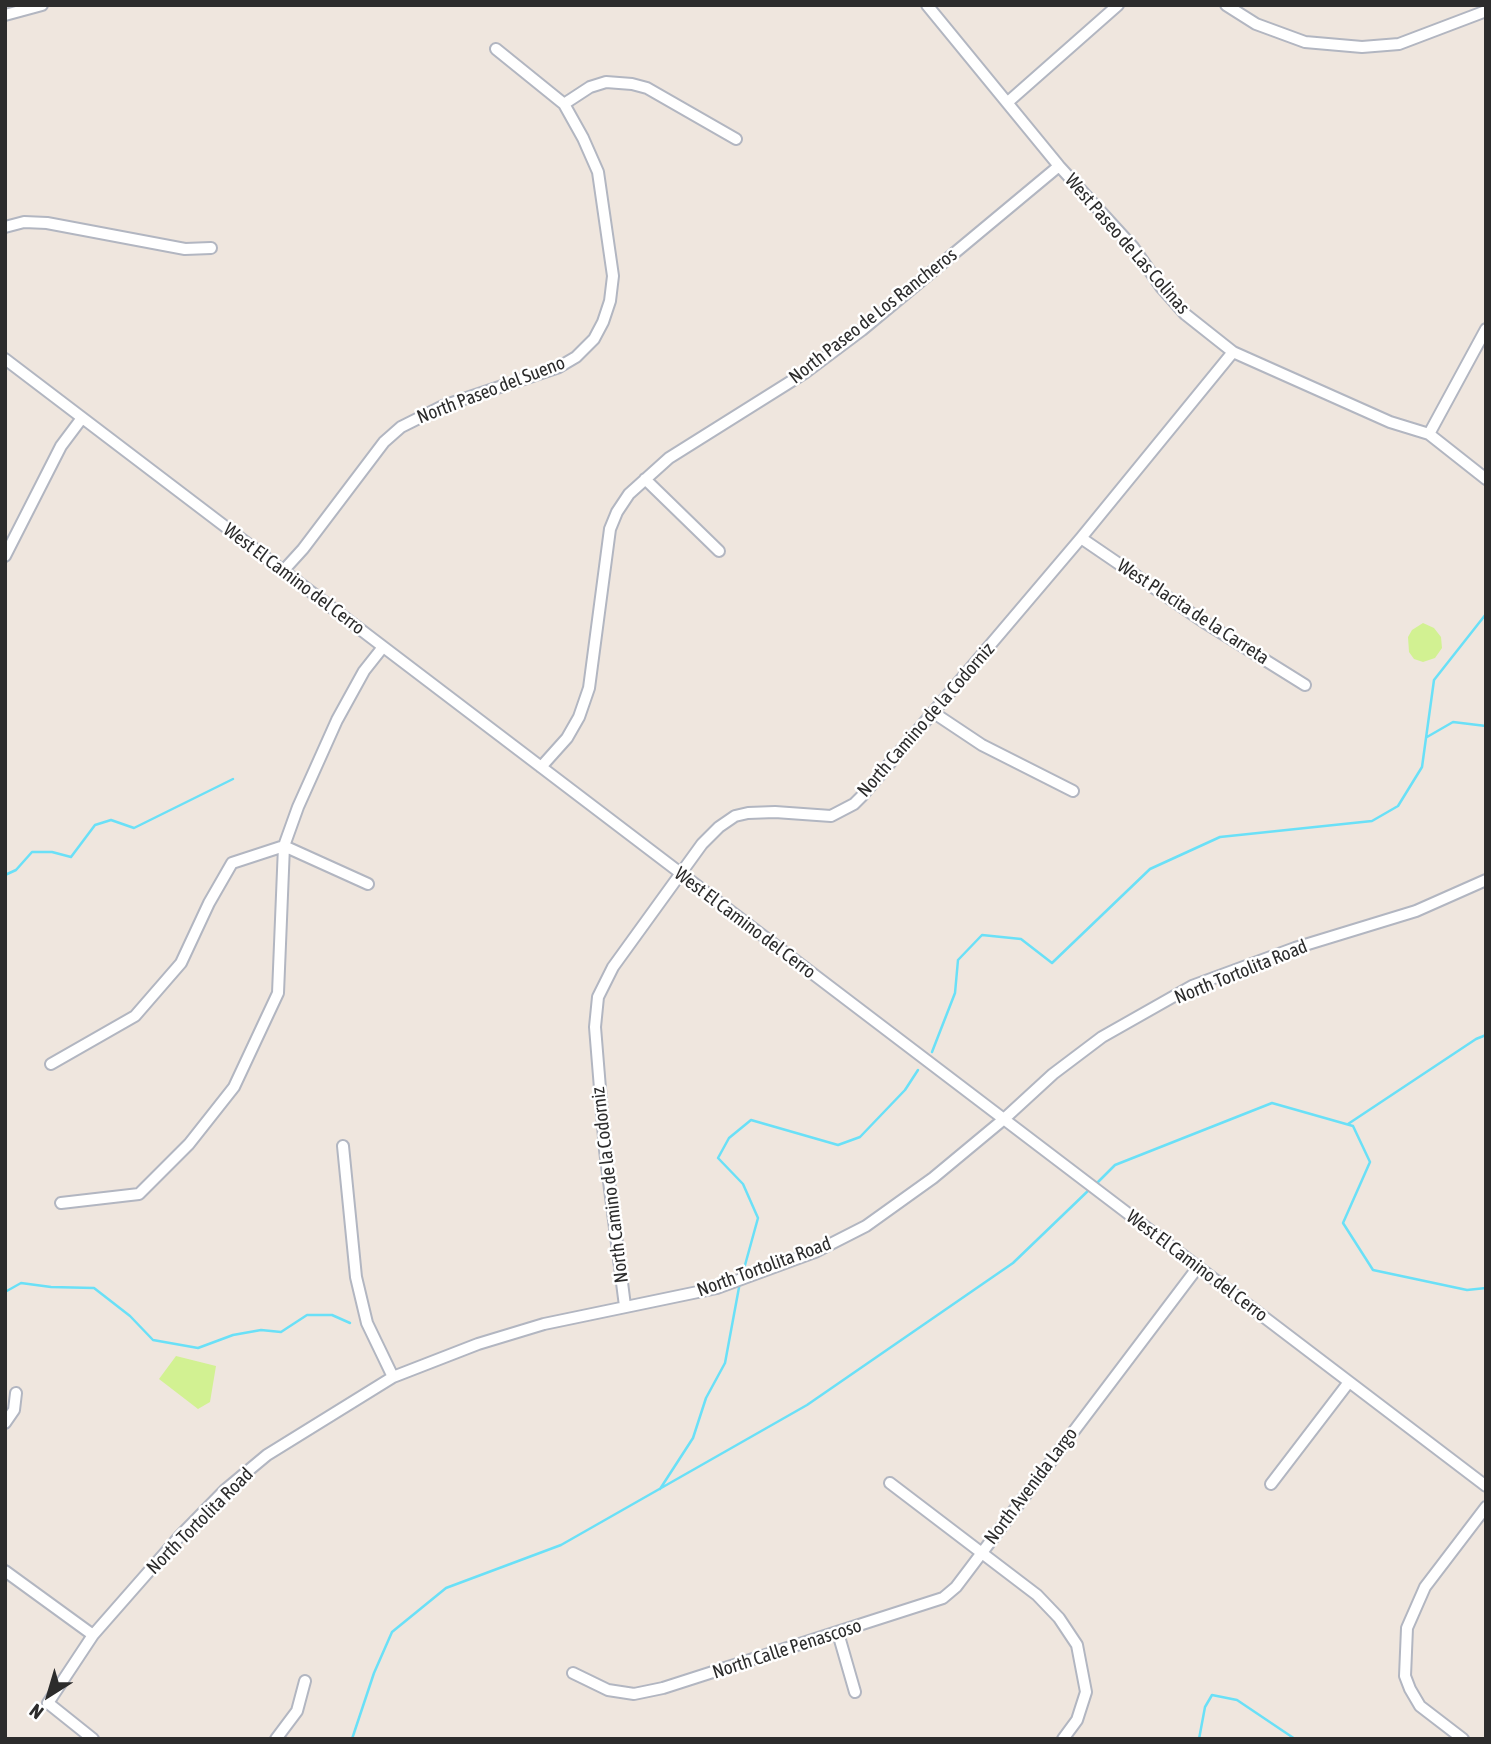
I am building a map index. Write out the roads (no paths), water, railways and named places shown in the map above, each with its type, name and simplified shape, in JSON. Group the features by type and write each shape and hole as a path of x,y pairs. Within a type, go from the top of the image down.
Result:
{"street":[{"path":"5,15 42,5"},
{"name":"West Paseo de Las Colinas","path":"927,5 1059,166 1133,247 1161,287 1185,314 1233,352 1390,422 1429,434 1486,479"},
{"path":"1008,102 1118,5"},
{"path":"1226,5 1255,24 1305,42 1362,47 1399,44 1486,11"},
{"name":"North Paseo del Sueno","path":"283,571 303,549 384,442 401,427 443,406 559,367 576,357 594,339 610,301 613,276 598,172 583,138 564,104 496,49"},
{"path":"564,104 590,87 606,82 632,83 647,88 736,139"},
{"name":"North Paseo de Los Rancheros","path":"541,767 567,738 579,716 589,688 610,529 629,494 669,458 806,372 856,334 1059,166"},
{"path":"5,227 36,221 186,249 211,247"},
{"path":"1429,434 1486,329"},
{"name":"North Camino de la Codorniz","path":"625,1306 597,1069 596,1010 605,981 613,967 702,844 735,816 775,812 831,816 854,804 1082,538 1233,352"},
{"path":"5,375 9,362"},
{"name":"West El Camino del Cerro","path":"9,362 1486,1486"},
{"path":"5,556 61,446 82,418"},
{"path":"645,479 719,551"},
{"name":"West Placita de la Carreta","path":"1082,538 1205,622 1305,685"},
{"path":"61,1203 139,1194 189,1144 234,1087 278,993 284,846 298,807 337,720 364,671 383,646"},
{"path":"934,713 982,745 1073,791"},
{"path":"51,1064 135,1016 181,963 209,903 232,863 284,846 368,884"},
{"name":"North Tortolita Road","path":"93,1739 48,1703 93,1635 179,1537 225,1490 267,1455 393,1377 478,1344 544,1324 717,1288 815,1252 866,1226 933,1178 1053,1074 1102,1037 1192,986 1295,948 1416,911 1486,880"},
{"path":"343,1146 356,1277 367,1323 393,1377"},
{"name":"North Avenida Largo","path":"1063,1739 1077,1720 1086,1692 1077,1645 1059,1618 1037,1595 982,1552 1198,1267"},
{"path":"1271,1484 1349,1382"},
{"path":"5,1423 14,1410 16,1393"},
{"path":"890,1483 982,1552"},
{"path":"1464,1739 1420,1706 1410,1689 1405,1676 1407,1628 1425,1587 1486,1507"},
{"name":"North Calle Penascoso","path":"573,1673 608,1690 634,1694 663,1688 943,1598 956,1587 982,1552"},
{"path":"5,1571 93,1635"},
{"path":"838,1633 855,1692"},
{"path":"276,1739 297,1711 304,1681"}],"waterway":[{"path":"932,1052 955,993 958,960 982,935 1021,939 1052,963 1150,869 1220,837 1372,821 1398,806 1422,767 1434,680 1486,614"},
{"path":"1427,737 1453,722 1486,726"},
{"path":"5,875 16,870 32,852 52,852 71,857 95,825 111,820 134,828 233,779"},
{"path":"1348,1124 1486,1035"},
{"path":"742,1276 758,1218 743,1184 718,1158 729,1138 751,1120 838,1145 860,1137 905,1090 918,1070"},
{"path":"1096,1184 1115,1165 1272,1103 1353,1126 1370,1162 1343,1223 1373,1270 1467,1290 1486,1288"},
{"path":"352,1739 374,1673 392,1632 446,1588 561,1545 807,1405 1013,1263 1091,1188"},
{"path":"660,1489 693,1438 706,1398 725,1363 740,1282"},
{"path":"5,1292 21,1283 94,1288 130,1316 153,1340 198,1348 233,1335 261,1330 281,1332 307,1315 332,1315 350,1323"},
{"path":"1199,1739 1205,1707 1212,1695 1237,1700 1295,1739"}]}
